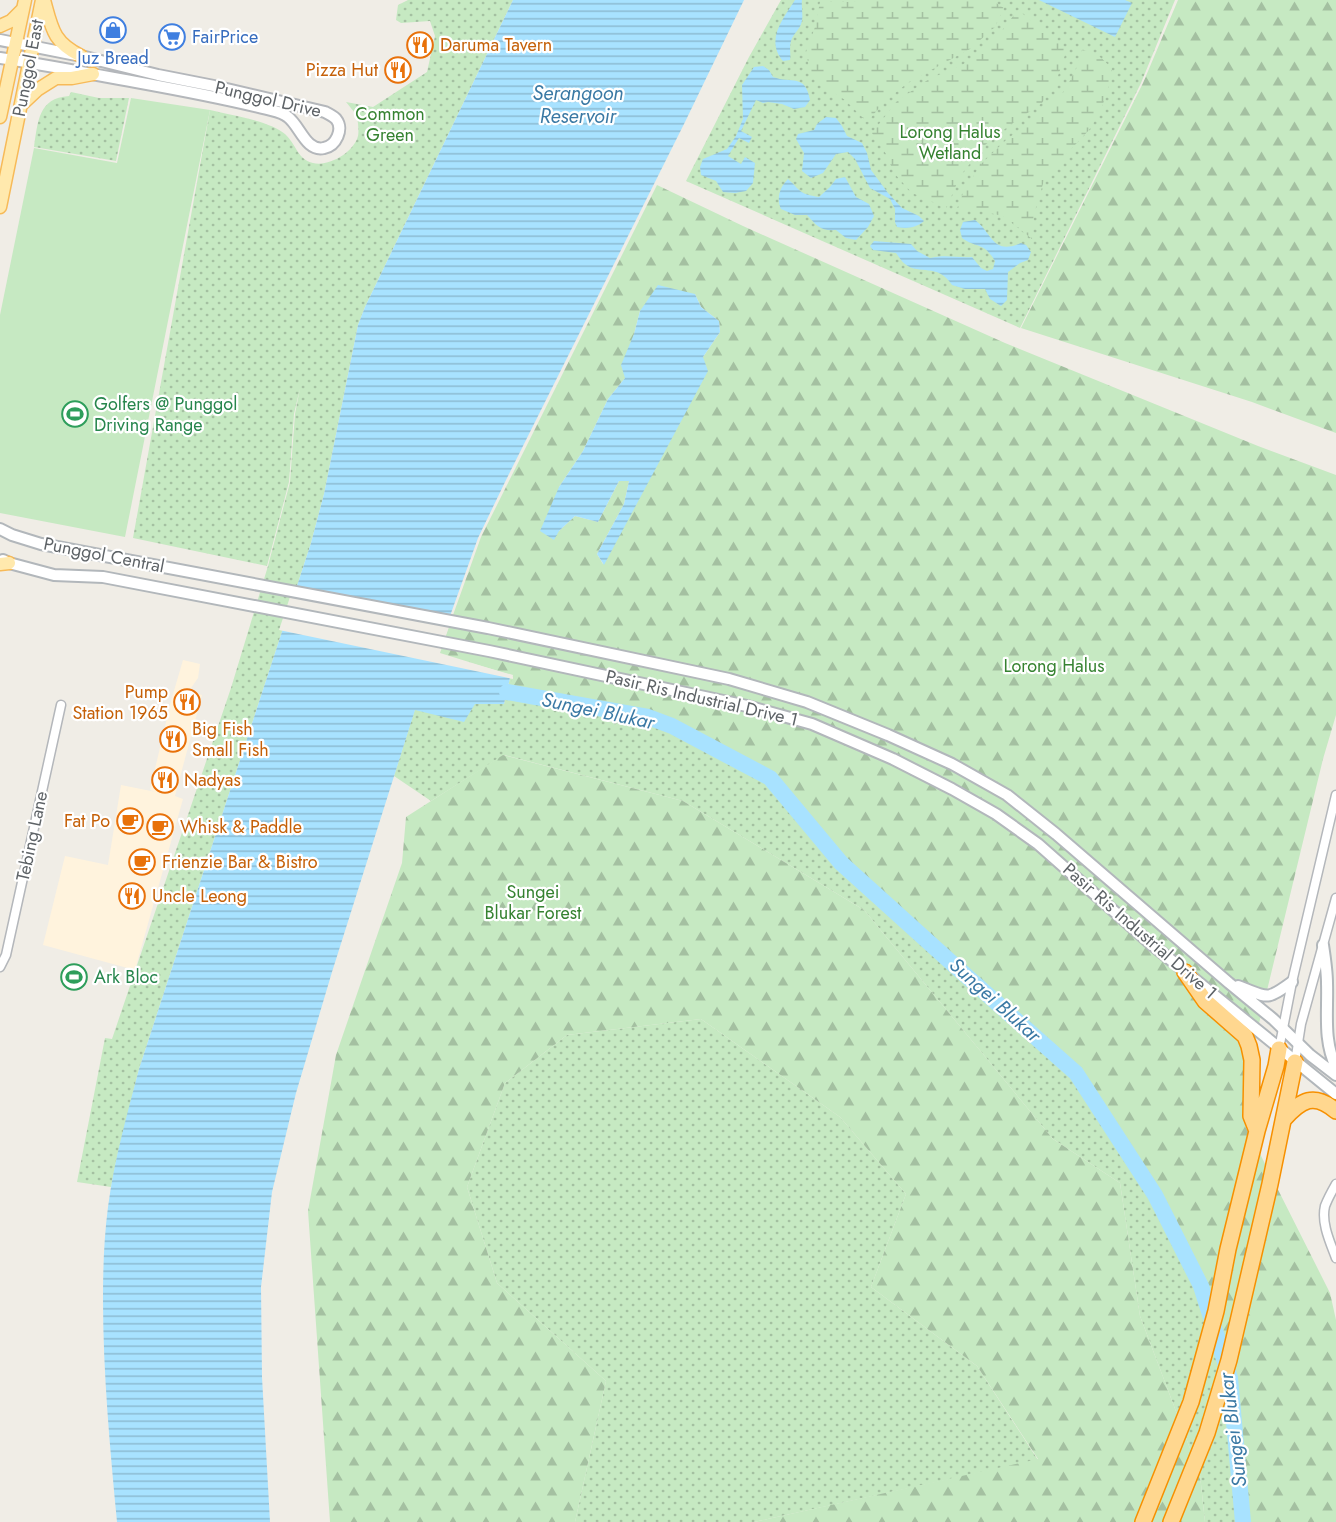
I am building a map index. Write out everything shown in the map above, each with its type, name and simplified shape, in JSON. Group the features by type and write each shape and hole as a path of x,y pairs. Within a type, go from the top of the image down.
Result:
{"highway":[{"path":"1185,972 1205,1001 1245,1036 1252,1060 1251,1116 1257,1131"},
{"path":"1143,1522 1191,1402 1216,1311 1228,1249 1257,1131 1280,1049"},
{"path":"1170,1518 1207,1433 1229,1360 1270,1184 1295,1062"},
{"path":"1282,1122 1295,1106 1309,1100 1327,1104 1336,1111"}],"main road":[{"name":"Punggol East","path":"0,207 43,0"},
{"path":"43,0 55,35 68,49 81,56"},
{"name":"Punggol East","path":"0,117 6,59 15,43 24,4"},
{"path":"0,26 11,21 24,4"},
{"name":"Punggol Drive","path":"0,40 81,56 325,112 337,120 338,136 335,142 326,148 314,147 292,120 282,113 93,74 6,59"},
{"path":"21,105 37,90 56,78 93,74"},
{"name":"Punggol Central","path":"0,529 41,544 209,575"},
{"name":"Punggol Central","path":"3,562 54,575 103,577 206,596"},
{"name":"Pasir Ris Industrial Drive 1","path":"209,575 488,628 729,679 807,702 888,735 952,764 1007,795 1064,841 1336,1075"},
{"name":"Pasir Ris Industrial Drive 1","path":"206,596 489,651 747,706 812,724 893,759 996,814 1038,844 1150,943 1336,1094"},
{"path":"1323,945 1328,981 1327,1035 1330,1055 1336,1067"},
{"path":"1229,983 1263,996 1274,995 1292,982"}],"street":[{"name":"Tebing Lane","path":"0,967 6,955 61,705"},
{"path":"1280,1049 1292,982 1336,795"},
{"path":"1295,1062 1301,1024 1336,898"},
{"path":"1336,1184 1328,1199 1324,1216 1336,1258"}],"shaded area":[{"path":"183,660 200,664 198,678 189,691 202,695 175,796 183,799 135,970 43,945 65,856 108,865 121,785 156,792 150,790"}],"green space":[{"name":"Common Green","path":"408,0 513,0 358,325 324,494 311,543 139,1069 111,1187 77,1182 105,1038 112,1039 231,688 268,566 290,482 295,414 300,388 294,414 289,482 267,566 133,538 210,110 249,119 278,129 289,138 304,159 313,163 326,163 340,157 352,148 358,134 357,117 346,102 373,107 427,72 435,36 430,21 401,23 396,20 398,5"},
{"name":"Lorong Halus Wetland","path":"781,0 1175,0 1141,83 1020,328 686,181 749,57"},
{"path":"991,0 1004,8 995,27 970,49 909,82 886,100 867,122 845,100 826,88 810,72 806,52 815,27 820,2"},
{"path":"1178,0 1336,0 1336,433 1252,402 1021,328 1143,83"},
{"path":"1018,10 1062,45 1066,52 1057,79 1042,103 985,145 960,176 946,209 912,193 894,173 886,154 872,133 897,101 929,79 962,65 988,48"},
{"path":"1082,50 1099,56 1112,69 1110,82 1101,110 1089,130 1045,177 1034,214 1032,239 1003,216 976,210 956,211 963,193 981,164 1065,90 1077,67"},
{"path":"71,92 99,98 129,98 116,161 34,147 39,120 45,106 51,101 69,96"},
{"name":"Golfers @ Punggol Driving Range","path":"131,98 210,110 125,537 0,513 0,315 34,148 117,163"},
{"name":"Lorong Halus","path":"657,185 1005,343 1258,446 1336,475 1336,715 1323,759 1247,1073 1245,1124 1330,1293 1336,1320 1336,1522 1250,1522 1236,1378 1208,1285 1161,1190 1082,1071 846,858 775,772 672,718 652,711 510,687 513,675 439,654 481,537","holes":["695,294 701,307 719,321 720,332 703,357 603,564 597,554 624,504 629,481 619,481 598,522 575,516 559,531 559,487 583,451 608,399 625,378 640,311"]},
{"path":"510,678 657,691 762,743 1085,1050 1210,1261 1269,1522 1205,1522 1200,1475 1140,1316 1120,1183 1053,1139 864,910 683,801 504,755 431,801 394,776 415,709 504,704"},
{"name":"Sungei Blukar Forest","path":"503,755 683,801 864,910 1053,1139 1120,1183 1140,1316 1200,1475 1205,1522 754,1522 1038,1459 977,1366 871,1287 906,1194 840,1117 701,1019 567,1035 505,1083 467,1187 497,1283 606,1381 575,1522 330,1522 308,1211 336,1055 402,863 406,817"},
{"path":"701,1019 840,1117 906,1194 871,1287 977,1366 1038,1460 754,1522 575,1522 606,1381 497,1283 467,1187 505,1083 567,1035"}],"water":[{"name":"Serangoon Reservoir","path":"513,0 744,0 478,538 436,655 510,678 504,704 475,704 464,722 415,710 332,972 296,1093 272,1192 261,1287 262,1377 270,1522 117,1522 109,1438 103,1327 104,1264 111,1189 130,1103 139,1069 311,543 324,494 358,325"},
{"path":"795,0 802,0 802,21 791,41 790,60 783,61 778,53 776,37 781,22"},
{"path":"1039,0 1125,0 1132,3 1115,37"},
{"path":"763,66 773,77 801,83 805,86 810,100 805,107 794,109 782,104 763,103 756,100 741,131 752,137 749,143 739,138 728,156 741,164 745,157 755,163 753,183 746,191 723,192 716,181 701,175 700,167 703,159 727,149 736,136 743,119 742,85 754,67"},
{"path":"826,117 836,118 847,136 862,143 871,170 888,193 902,208 924,221 911,227 897,227 895,209 890,199 870,188 855,159 848,152 836,154 823,173 811,178 802,171 804,153 796,139 798,134 814,130 817,124"},
{"path":"845,177 856,197 869,204 874,216 856,240 846,238 836,230 819,227 807,215 795,215 781,209 780,193 788,179 804,193 819,197 836,179"},
{"path":"975,220 998,245 1004,247 1021,243 1026,245 1031,252 1028,260 1008,272 1007,300 1001,306 990,299 985,289 965,289 952,285 946,278 934,271 911,267 904,263 896,253 873,250 870,246 874,241 911,244 917,251 930,258 972,257 981,268 987,271 993,269 995,261 983,248 962,238 960,230 963,222"},
{"path":"658,285 695,294 701,307 719,321 720,332 703,357 708,371 604,565 597,554 624,504 629,481 619,481 598,522 575,516 559,531 554,540 540,531 559,487 583,451 608,399 625,378 621,365 634,334 640,311"}],"pier":[{"path":"293,588 452,618 440,653 511,675 513,679 279,630"}],"waterway":[{"name":"Sungei Blukar","path":"507,692 648,717 672,726 770,778 841,863 1076,1073 1155,1195 1201,1286 1230,1378 1243,1522"}],"place":[{"name":"Juz Bread","path":"113,30"},
{"name":"FairPrice","path":"172,37"},
{"name":"Daruma Tavern","path":"420,45"},
{"name":"Pizza Hut","path":"398,70"},
{"name":"Golfers @ Punggol Driving Range","path":"75,414"},
{"name":"Pump Station 1965","path":"187,702"},
{"name":"Big Fish Small Fish","path":"173,739"},
{"name":"Nadyas","path":"165,780"},
{"name":"Fat Po","path":"130,821"},
{"name":"Whisk & Paddle","path":"160,827"},
{"name":"Frienzie Bar & Bistro","path":"142,862"},
{"name":"Uncle Leong","path":"132,896"},
{"name":"Ark Bloc","path":"74,977"}]}
